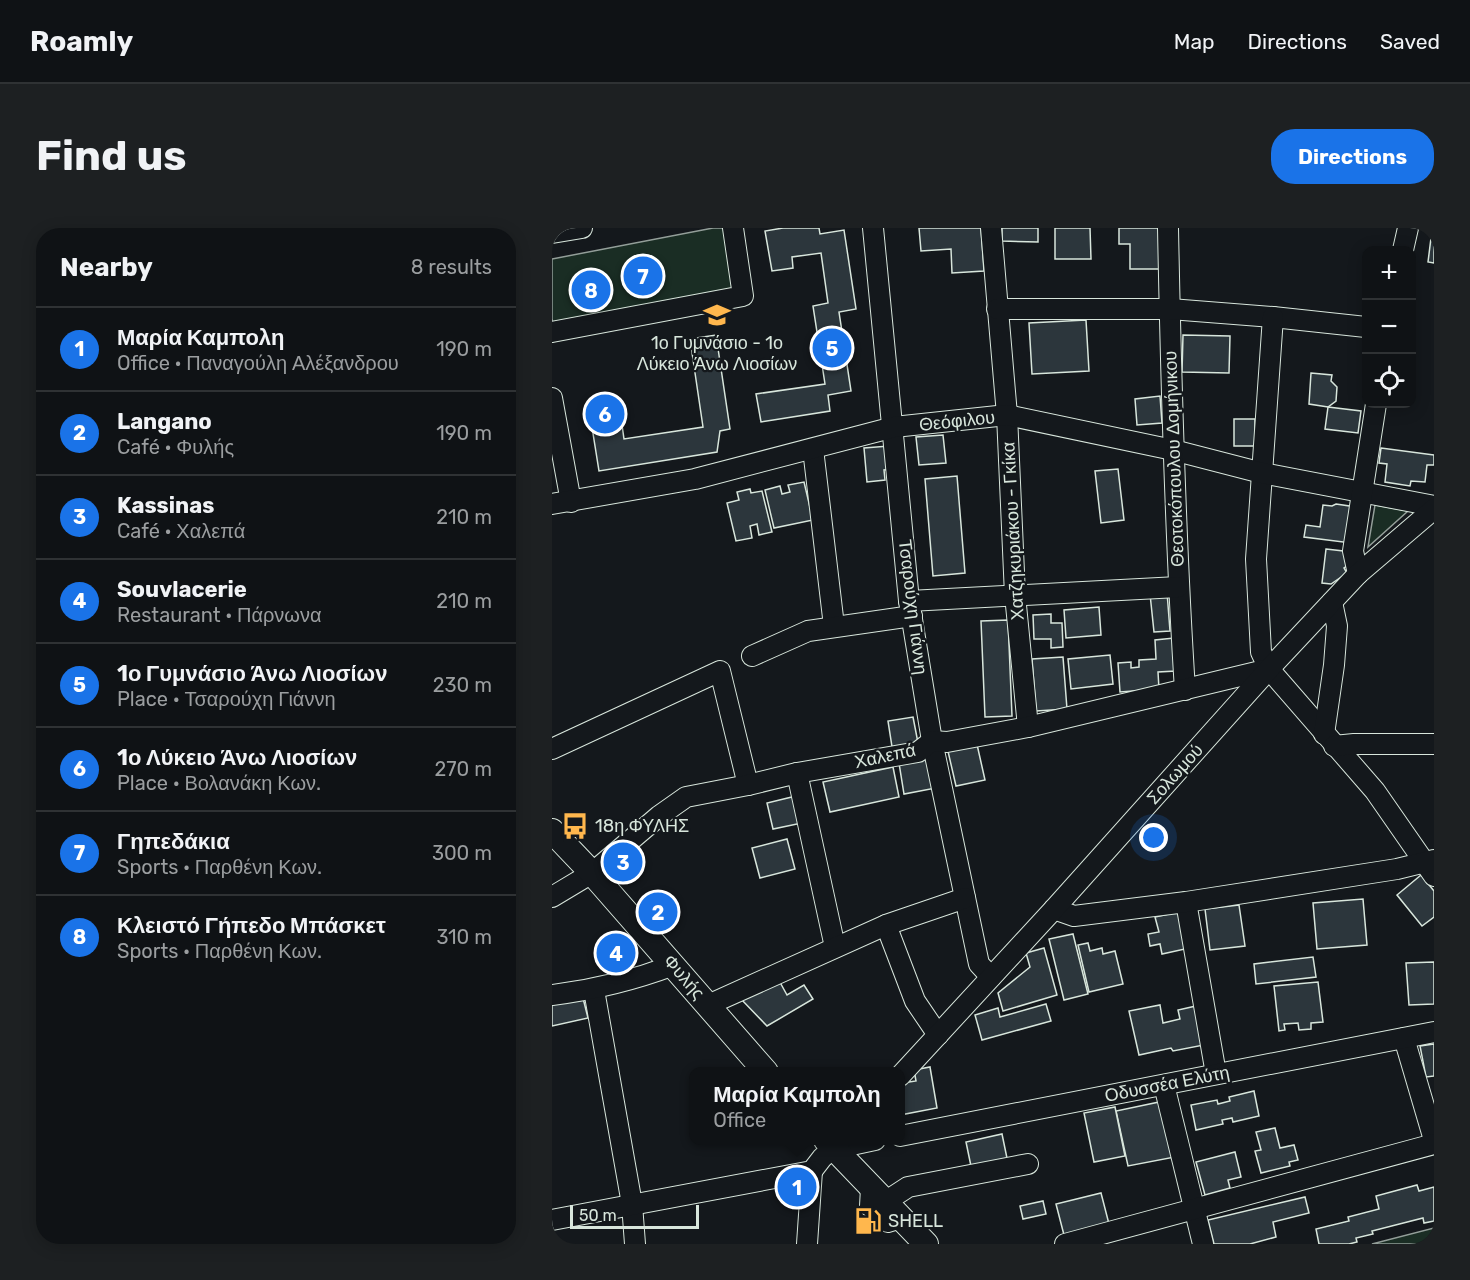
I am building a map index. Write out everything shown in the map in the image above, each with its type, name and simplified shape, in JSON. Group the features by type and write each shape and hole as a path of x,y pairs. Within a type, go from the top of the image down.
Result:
{"main road":[{"name":"Φυλής","path":"552,831 674,965 762,1067"},
{"path":"835,1145 926,1244"}],"street":[{"path":"552,233 582,228"},
{"path":"552,332 743,296 733,228"},
{"name":"Τσαρούχη Γιάννη","path":"873,228 911,609 932,741 979,964 991,977"},
{"name":"Χατζηκυριάκου - Γκίκα","path":"992,228 1007,415 1015,595 1028,727"},
{"name":"Θεοτοκόπουλου Δομήνικου","path":"1168,228 1178,587 1185,690"},
{"path":"1404,246 1408,228"},
{"path":"997,309 1170,309 1362,327"},
{"path":"1273,317 1256,559 1261,652 1269,669 1375,791 1430,866"},
{"path":"552,398 561,503"},
{"path":"1358,574 1353,551 1375,408"},
{"name":"Θεόφιλου","path":"561,503 695,479 894,427 1007,415 1173,450 1262,473 1434,507"},
{"path":"813,449 834,626"},
{"name":"Σολωμού","path":"905,1071 1358,574 1434,507"},
{"path":"752,656 808,631 911,609 1015,595 1178,587"},
{"path":"1329,740 1337,626 1332,603"},
{"name":"Χαλεπά","path":"552,897 591,873 659,816 686,797 797,773 918,752 932,741 947,742 1028,727 1269,669"},
{"path":"552,749 720,671 748,785"},
{"path":"1329,740 1354,744 1434,744"},
{"path":"797,773 835,947"},
{"path":"1054,909 1074,916 1430,866"},
{"path":"708,1005 886,925 965,898"},
{"path":"1186,902 1216,1074"},
{"path":"886,925 915,1001 938,1035"},
{"path":"552,995 594,990 645,976 674,965"},
{"path":"594,990 632,1204 635,1244"},
{"name":"Οδυσσέα Ελύτη","path":"905,1135 1434,1032"},
{"path":"1065,1244 1434,1142 1404,1038"},
{"path":"1164,1085 1203,1244"},
{"path":"807,1244 812,1171 832,1145"},
{"path":"886,1203 908,1187 1028,1164"},
{"path":"552,1220 812,1171"}],"green space":[{"path":"713,228 727,228 738,293 555,331 552,319 552,259"},
{"path":"1375,505 1408,511 1368,547"},
{"path":"1434,1228 1434,1244 1372,1244"}],"building":[{"path":"783,228 819,228 820,234 844,230 856,309 839,312 851,391 828,395 830,411 761,422 756,394 825,384 813,306 828,303 821,253 792,257 793,268 772,271 765,231"},
{"path":"919,228 981,228 984,271 952,273 951,249 921,251"},
{"path":"1002,228 1038,228 1038,242 1002,241"},
{"path":"1055,228 1090,228 1091,259 1055,259"},
{"path":"1119,228 1159,228 1159,269 1130,269 1130,244 1119,244"},
{"path":"1432,230 1434,230 1434,263 1428,262"},
{"path":"1086,320 1089,371 1032,374 1029,323"},
{"path":"716,335 730,429 720,431 717,452 599,471 588,402 618,397 624,439 703,427 690,339"},
{"path":"1183,335 1230,336 1229,373 1182,372"},
{"path":"1311,373 1332,375 1331,381 1337,387 1336,401 1328,407 1309,404"},
{"path":"1160,396 1162,423 1137,425 1135,399"},
{"path":"1328,407 1361,411 1358,433 1325,429"},
{"path":"1234,419 1255,419 1255,446 1234,446"},
{"path":"943,435 946,463 919,465 916,437"},
{"path":"889,446 892,469 884,470 885,480 867,482 864,448"},
{"path":"1381,448 1434,455 1434,465 1427,465 1425,482 1411,481 1410,486 1385,482 1387,464 1379,463"},
{"path":"1118,469 1124,520 1101,523 1095,471"},
{"path":"957,476 965,573 933,576 925,479"},
{"path":"804,482 813,520 774,528 765,490 780,486 782,494 790,492 788,485"},
{"path":"750,489 751,493 762,491 772,532 759,535 757,524 750,526 752,538 736,541 727,503 739,500 737,492"},
{"path":"1323,505 1356,507 1351,543 1304,537 1306,525 1320,527"},
{"path":"1326,549 1352,552 1351,563 1344,568 1347,573 1331,584 1322,583"},
{"path":"1167,592 1170,631 1154,632 1150,594"},
{"path":"1099,607 1101,635 1066,638 1064,610"},
{"path":"1051,614 1051,623 1062,623 1063,647 1051,648 1051,639 1034,639 1033,615"},
{"path":"1008,620 1012,716 985,717 981,621"},
{"path":"1174,638 1176,671 1158,672 1159,689 1120,692 1118,663 1131,662 1131,668 1139,667 1139,660 1156,659 1155,640"},
{"path":"1110,655 1113,684 1071,689 1068,659"},
{"path":"1063,657 1067,709 1036,711 1032,659"},
{"path":"913,717 919,748 893,753 888,721"},
{"path":"976,740 985,780 956,786 947,747"},
{"path":"930,757 936,788 904,794 899,763"},
{"path":"893,767 899,797 830,812 823,782"},
{"path":"796,796 802,823 773,829 767,803"},
{"path":"787,839 795,869 760,878 752,848"},
{"path":"1421,875 1434,891 1434,917 1422,926 1397,895"},
{"path":"1363,899 1367,945 1317,949 1313,903"},
{"path":"1239,905 1245,946 1210,950 1205,909"},
{"path":"1178,912 1185,949 1162,954 1160,944 1150,946 1148,934 1159,932 1155,917"},
{"path":"1073,934 1088,994 1064,1000 1049,939"},
{"path":"1088,943 1090,951 1102,948 1103,954 1115,951 1123,984 1089,992 1078,945"},
{"path":"1044,948 1057,995 1003,1011 998,993 1030,967 1026,953"},
{"path":"1313,957 1316,977 1256,984 1254,964"},
{"path":"1434,962 1434,1004 1409,1005 1406,963"},
{"path":"776,975 787,995 804,985 813,999 767,1026 739,997"},
{"path":"1318,982 1323,1022 1311,1023 1311,1029 1299,1030 1298,1023 1284,1024 1285,1030 1279,1031 1274,986"},
{"path":"583,998 588,1018 552,1026 552,1005"},
{"path":"1046,1004 1051,1021 982,1040 975,1015 998,1008 1000,1017"},
{"path":"1160,1005 1163,1023 1180,1019 1178,1010 1196,1006 1204,1045 1173,1051 1171,1048 1139,1055 1129,1011"},
{"path":"1434,1044 1434,1076 1426,1077 1420,1046"},
{"path":"930,1067 937,1108 905,1114 905,1083 916,1081 914,1070"},
{"path":"1254,1091 1259,1116 1233,1122 1232,1118 1222,1120 1223,1124 1196,1130 1191,1105 1217,1100 1218,1104 1230,1101 1229,1097"},
{"path":"1164,1101 1175,1157 1128,1166 1116,1111"},
{"path":"1115,1107 1125,1156 1094,1162 1084,1113"},
{"path":"1275,1128 1280,1148 1294,1145 1298,1160 1289,1162 1290,1166 1261,1173 1255,1151 1261,1150 1256,1132"},
{"path":"1002,1134 1008,1163 972,1171 966,1142"},
{"path":"1235,1152 1241,1177 1228,1180 1230,1188 1205,1195 1196,1162"},
{"path":"1417,1185 1419,1191 1434,1187 1434,1221 1424,1223 1423,1218 1372,1231 1373,1234 1356,1238 1357,1242 1349,1244 1319,1244 1316,1229 1349,1221 1348,1217 1379,1209 1376,1196"},
{"path":"1101,1193 1109,1224 1064,1235 1056,1204"},
{"path":"1305,1197 1309,1213 1273,1222 1276,1237 1250,1244 1214,1244 1208,1220"},
{"path":"1043,1201 1046,1214 1023,1219 1020,1206"}],"place":[{"name":"Γηπεδάκια","path":"643,276"},
{"name":"Κλειστό Γήπεδο Μπάσκετ","path":"591,290"},
{"name":"1ο Γυμνάσιο - 1ο Λύκειο Άνω Λιοσίων","path":"717,315"},
{"name":"1ο Γυμνάσιο Άνω Λιοσίων","path":"832,348"},
{"name":"1ο Λύκειο Άνω Λιοσίων","path":"605,414"},
{"name":"18η ΦΥΛΗΣ","path":"575,826"},
{"name":"Kassinas","path":"623,862"},
{"name":"Langano","path":"658,912"},
{"name":"Souvlacerie","path":"616,953"},
{"name":"Μαρία Καμπολη","path":"797,1187"},
{"name":"SHELL","path":"868,1221"}]}
